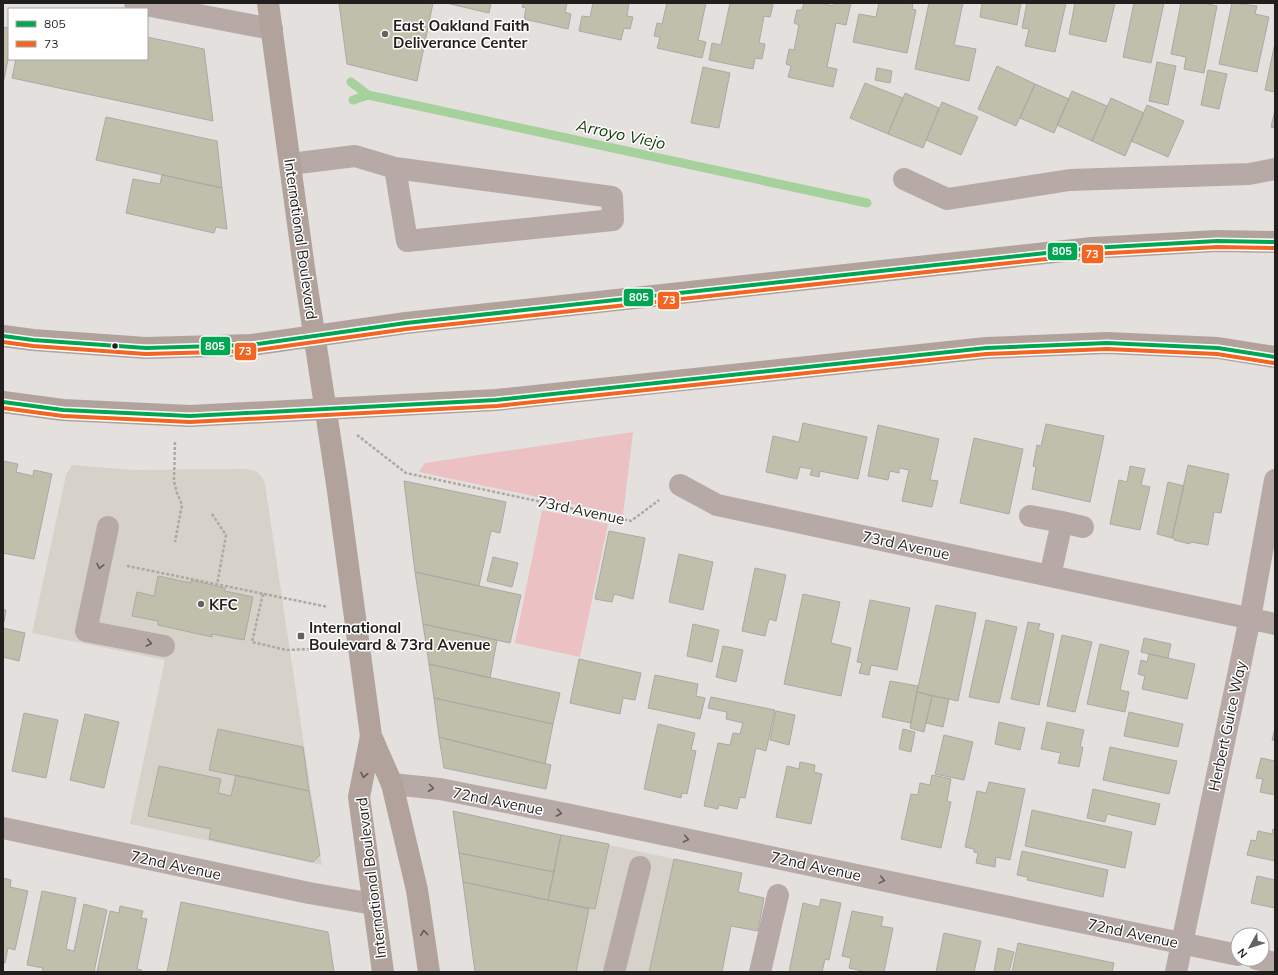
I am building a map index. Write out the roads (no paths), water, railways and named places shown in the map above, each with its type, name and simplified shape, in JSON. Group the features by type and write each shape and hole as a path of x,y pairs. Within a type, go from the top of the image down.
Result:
{"main road":[{"name":"International Boulevard","path":"268,3 371,736 392,784 417,890 429,972"},
{"path":"3,336 114,347 180,348 251,345 406,323 1092,248 1217,241 1275,242"},
{"path":"3,402 63,410 175,415 496,400 986,348 1107,343 1218,348 1275,357"},
{"name":"International Boulevard","path":"371,736 359,797 382,972"}],"street":[{"path":"135,3 272,29"},
{"path":"290,164 355,156 395,168 612,197 613,220 407,241 395,168"},
{"path":"904,179 947,199 1070,180 1249,174 1275,169"},
{"name":"Herbert Guice Way","path":"1176,972 1250,618 1275,480"},
{"name":"73rd Avenue","path":"680,485 717,505 1275,624"},
{"path":"1030,516 1083,527"},
{"path":"1050,576 1062,522"},
{"path":"108,527 86,631 164,646"},
{"name":"72nd Avenue","path":"392,784 440,790 558,813 1230,953"},
{"name":"72nd Avenue","path":"3,828 309,893 373,904"},
{"path":"614,972 640,867"},
{"path":"760,972 778,895"}],"waterway":[{"name":"Arroyo Viejo","path":"351,82 368,95"},
{"name":"Arroyo Viejo","path":"353,100 368,95 867,203"}],"place":[{"name":"East Oakland Faith Deliverance Center","path":"385,34"},
{"name":"KFC","path":"201,604"},
{"name":"International Boulevard & 73rd Avenue","path":"301,636"}]}
